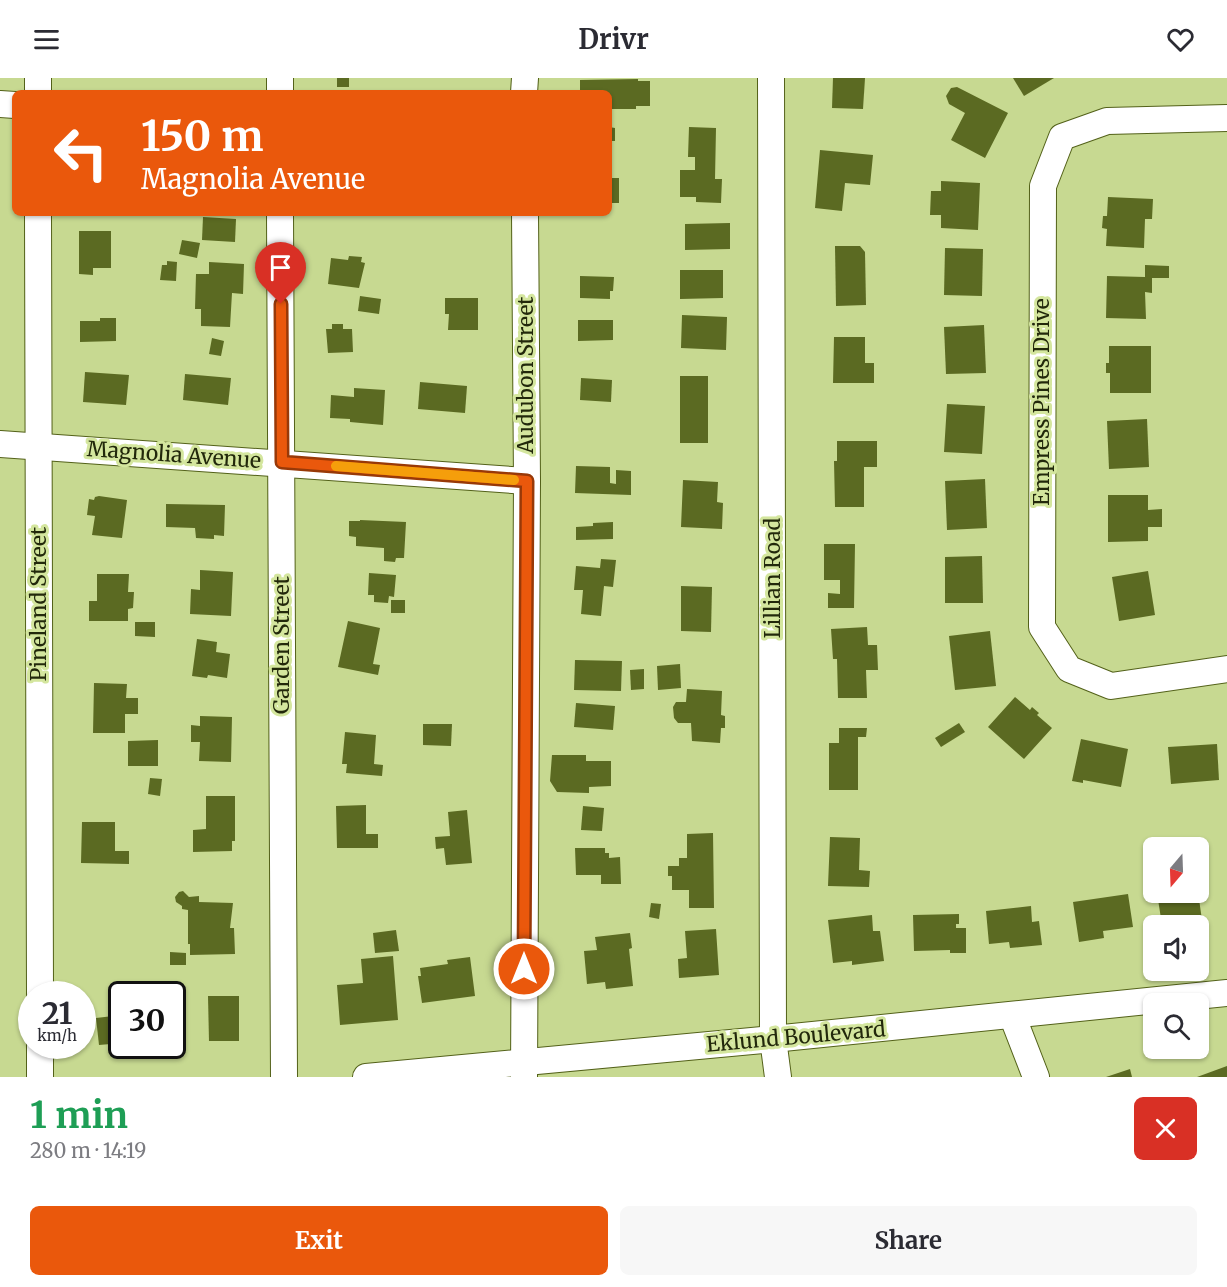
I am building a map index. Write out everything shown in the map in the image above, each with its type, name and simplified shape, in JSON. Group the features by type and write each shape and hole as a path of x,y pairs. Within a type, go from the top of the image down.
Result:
{"street":[{"name":"Lillian Road","path":"771,78 773,1039 778,1077"},
{"name":"Empress Pines Drive","path":"1227,118 1107,121 1062,137 1043,186 1042,627 1069,669 1111,686 1227,669"},
{"name":"Pineland Street","path":"38,216 40,981"},
{"name":"Garden Street","path":"280,216 284,1077"},
{"name":"Audubon Street","path":"524,1069 527,481 525,216"},
{"name":"Magnolia Avenue","path":"0,444 527,481"},
{"name":"Eklund Boulevard","path":"366,1077 524,1069 773,1039 1227,993"},
{"path":"1012,1016 1036,1077"},
{"path":"40,1059 40,1077"}],"building":[{"path":"337,78 349,78 349,87 337,87"},
{"path":"833,78 865,78 863,109 832,108"},
{"path":"1013,78 1054,78 1024,96"},
{"path":"638,79 638,81 650,81 650,106 636,106 636,109 612,109 612,90 580,90 580,80"},
{"path":"957,87 1008,113 985,158 951,140 965,113 949,104 946,96 951,88"},
{"path":"689,127 716,128 715,179 722,179 721,203 696,202 696,197 680,197 680,170 695,170 695,157 688,157"},
{"path":"612,128 615,128 615,141 612,141"},
{"path":"820,150 873,155 870,185 845,183 842,211 815,208"},
{"path":"612,178 619,178 619,203 612,203"},
{"path":"941,181 980,183 978,230 941,228 941,215 930,215 931,191 941,191"},
{"path":"1108,197 1153,199 1152,219 1145,219 1144,248 1106,246 1107,229 1102,228 1103,216 1107,216"},
{"path":"203,217 236,219 235,242 202,240"},
{"path":"730,223 730,249 685,250 685,224"},
{"path":"79,231 111,231 111,268 93,268 93,275 79,274"},
{"path":"182,240 200,243 197,258 179,254"},
{"path":"835,246 860,246 865,252 866,305 836,306"},
{"path":"945,248 983,249 982,296 944,295"},
{"path":"349,256 362,257 361,262 365,263 359,288 328,284 331,258 348,260"},
{"path":"167,261 177,262 176,281 160,280 162,265 167,265"},
{"path":"209,262 244,264 243,294 232,293 230,327 201,326 201,309 195,309 196,274 209,274"},
{"path":"1145,265 1169,266 1169,278 1152,278 1152,293 1145,292 1146,319 1106,318 1107,276 1145,277"},
{"path":"680,270 723,270 723,298 680,299"},
{"path":"580,276 614,277 610,299 580,298"},
{"path":"360,296 381,299 379,314 358,311"},
{"path":"445,298 478,298 478,330 448,330 449,314 445,314"},
{"path":"682,315 727,317 726,350 681,348"},
{"path":"100,318 116,318 116,341 80,342 80,321 100,321"},
{"path":"578,320 613,320 613,340 578,341"},
{"path":"332,324 343,324 343,329 352,329 353,352 328,353 326,329 332,329"},
{"path":"984,325 986,373 946,374 944,327"},
{"path":"834,337 865,337 865,363 874,363 874,383 833,383"},
{"path":"212,338 224,341 221,356 209,354"},
{"path":"1109,346 1151,346 1151,393 1110,393 1110,373 1106,373 1106,363 1109,363"},
{"path":"85,372 129,375 126,405 83,402"},
{"path":"185,374 231,378 228,405 183,400"},
{"path":"680,376 708,376 708,443 680,443"},
{"path":"581,378 612,380 611,402 580,400"},
{"path":"420,382 467,386 465,413 418,409"},
{"path":"354,388 385,390 383,425 330,418 331,395 354,397"},
{"path":"947,404 985,406 982,454 944,452"},
{"path":"1147,419 1149,467 1109,469 1107,421"},
{"path":"837,441 877,441 877,467 864,467 864,507 835,507 834,461 837,461"},
{"path":"576,466 610,467 610,483 616,484 616,470 631,471 631,495 575,493"},
{"path":"985,479 987,528 947,530 945,481"},
{"path":"683,480 718,482 717,502 723,503 722,529 681,527"},
{"path":"1108,495 1148,495 1148,510 1162,509 1162,527 1148,527 1148,541 1108,542"},
{"path":"99,496 127,500 122,538 92,535 95,516 87,515 89,499 94,500"},
{"path":"166,504 225,505 224,536 214,535 214,539 196,538 195,528 166,527"},
{"path":"349,521 406,522 404,558 396,558 395,562 384,561 384,548 356,546 356,537 349,536"},
{"path":"613,522 613,539 576,540 576,527"},
{"path":"824,544 855,544 854,608 828,608 828,593 840,594 840,580 824,580"},
{"path":"982,556 983,603 945,603 945,557"},
{"path":"601,559 616,560 613,587 604,586 601,616 581,614 583,590 574,590 576,566 600,568"},
{"path":"200,570 233,572 231,616 190,614 191,589 200,590"},
{"path":"1148,571 1155,615 1119,621 1112,577"},
{"path":"369,573 396,575 394,597 389,596 388,603 374,602 374,595 368,595"},
{"path":"97,574 129,574 128,592 134,592 133,608 128,609 128,621 89,621 89,601 97,601"},
{"path":"681,586 712,587 711,632 681,631"},
{"path":"391,600 405,600 405,613 391,613"},
{"path":"348,621 380,628 373,664 380,665 378,675 338,667"},
{"path":"135,622 155,622 155,637 135,636"},
{"path":"867,627 868,645 877,645 878,670 866,670 867,698 838,698 837,659 833,659 831,629"},
{"path":"990,631 996,686 955,690 949,636"},
{"path":"197,639 217,642 216,652 230,654 227,678 208,675 207,678 192,676"},
{"path":"575,660 622,661 621,691 574,690"},
{"path":"680,664 681,688 658,690 657,666"},
{"path":"644,669 644,689 631,690 630,670"},
{"path":"94,683 127,684 126,698 138,698 138,714 125,714 125,733 93,733"},
{"path":"687,689 722,691 721,715 725,716 725,728 721,728 720,743 692,741 691,723 678,723 674,718 673,707 676,702 686,702"},
{"path":"1015,697 1030,710 1032,707 1039,713 1037,715 1052,728 1024,759 988,727"},
{"path":"576,703 615,706 613,730 574,727"},
{"path":"200,716 232,717 231,762 199,761 200,742 191,742 191,725 200,726"},
{"path":"959,723 965,732 941,747 935,738"},
{"path":"423,724 452,724 451,746 423,745"},
{"path":"839,728 867,728 866,737 858,737 858,790 829,790 829,743 839,743"},
{"path":"345,732 376,735 374,764 383,765 382,776 346,773 347,764 342,764"},
{"path":"1081,739 1128,749 1121,787 1083,780 1083,783 1072,781"},
{"path":"158,740 158,766 128,766 128,741"},
{"path":"1217,744 1219,780 1171,784 1168,747"},
{"path":"552,755 586,755 586,761 611,761 611,786 589,787 589,793 557,792 550,781"},
{"path":"150,778 162,779 160,796 148,794"},
{"path":"206,796 235,796 235,841 232,841 232,851 193,852 193,830 206,829"},
{"path":"366,805 366,834 378,834 378,848 337,848 336,806"},
{"path":"583,806 604,808 602,831 581,830"},
{"path":"467,810 472,863 446,865 444,848 436,849 435,837 450,836 448,812"},
{"path":"82,822 115,822 115,851 129,851 129,864 81,863"},
{"path":"713,833 714,908 689,908 689,890 672,890 672,876 668,876 668,866 679,866 679,858 687,858 687,834"},
{"path":"830,837 860,838 859,870 870,871 869,887 828,886"},
{"path":"575,848 605,848 605,853 609,853 609,858 620,857 621,884 601,884 601,875 576,875"},
{"path":"183,891 189,897 199,896 199,902 233,903 230,928 234,928 235,954 190,955 188,910 182,909 175,897"},
{"path":"1128,894 1133,927 1103,931 1104,938 1079,942 1073,902"},
{"path":"651,903 661,904 659,919 649,917"},
{"path":"1159,903 1200,903 1201,915 1160,915"},
{"path":"1031,906 1032,922 1039,921 1042,945 1010,948 1009,942 989,944 986,911"},
{"path":"959,914 959,924 956,924 956,928 966,928 966,953 950,953 950,950 914,951 913,915"},
{"path":"872,915 873,931 880,931 884,961 852,965 852,961 833,963 828,920"},
{"path":"716,929 719,975 679,978 678,959 687,958 685,931"},
{"path":"396,930 399,951 375,953 373,933"},
{"path":"630,933 632,948 629,949 633,986 606,989 605,982 587,984 584,951 597,950 595,937"},
{"path":"170,952 186,953 186,965 170,965"},
{"path":"393,956 398,1020 340,1025 337,985 363,983 361,959"},
{"path":"470,957 475,996 422,1003 418,976 421,976 420,968 448,964 447,960"},
{"path":"208,996 239,996 239,1041 209,1041"},
{"path":"108,1017 108,1044 99,1045 96,1018"},
{"path":"1227,1066 1227,1077 1197,1077"},
{"path":"1130,1069 1132,1077 1106,1077"}],"slow traffic":[{"path":"336,466 514,480"}],"route":[{"path":"281,304 282,462 527,481 524,969"}]}
